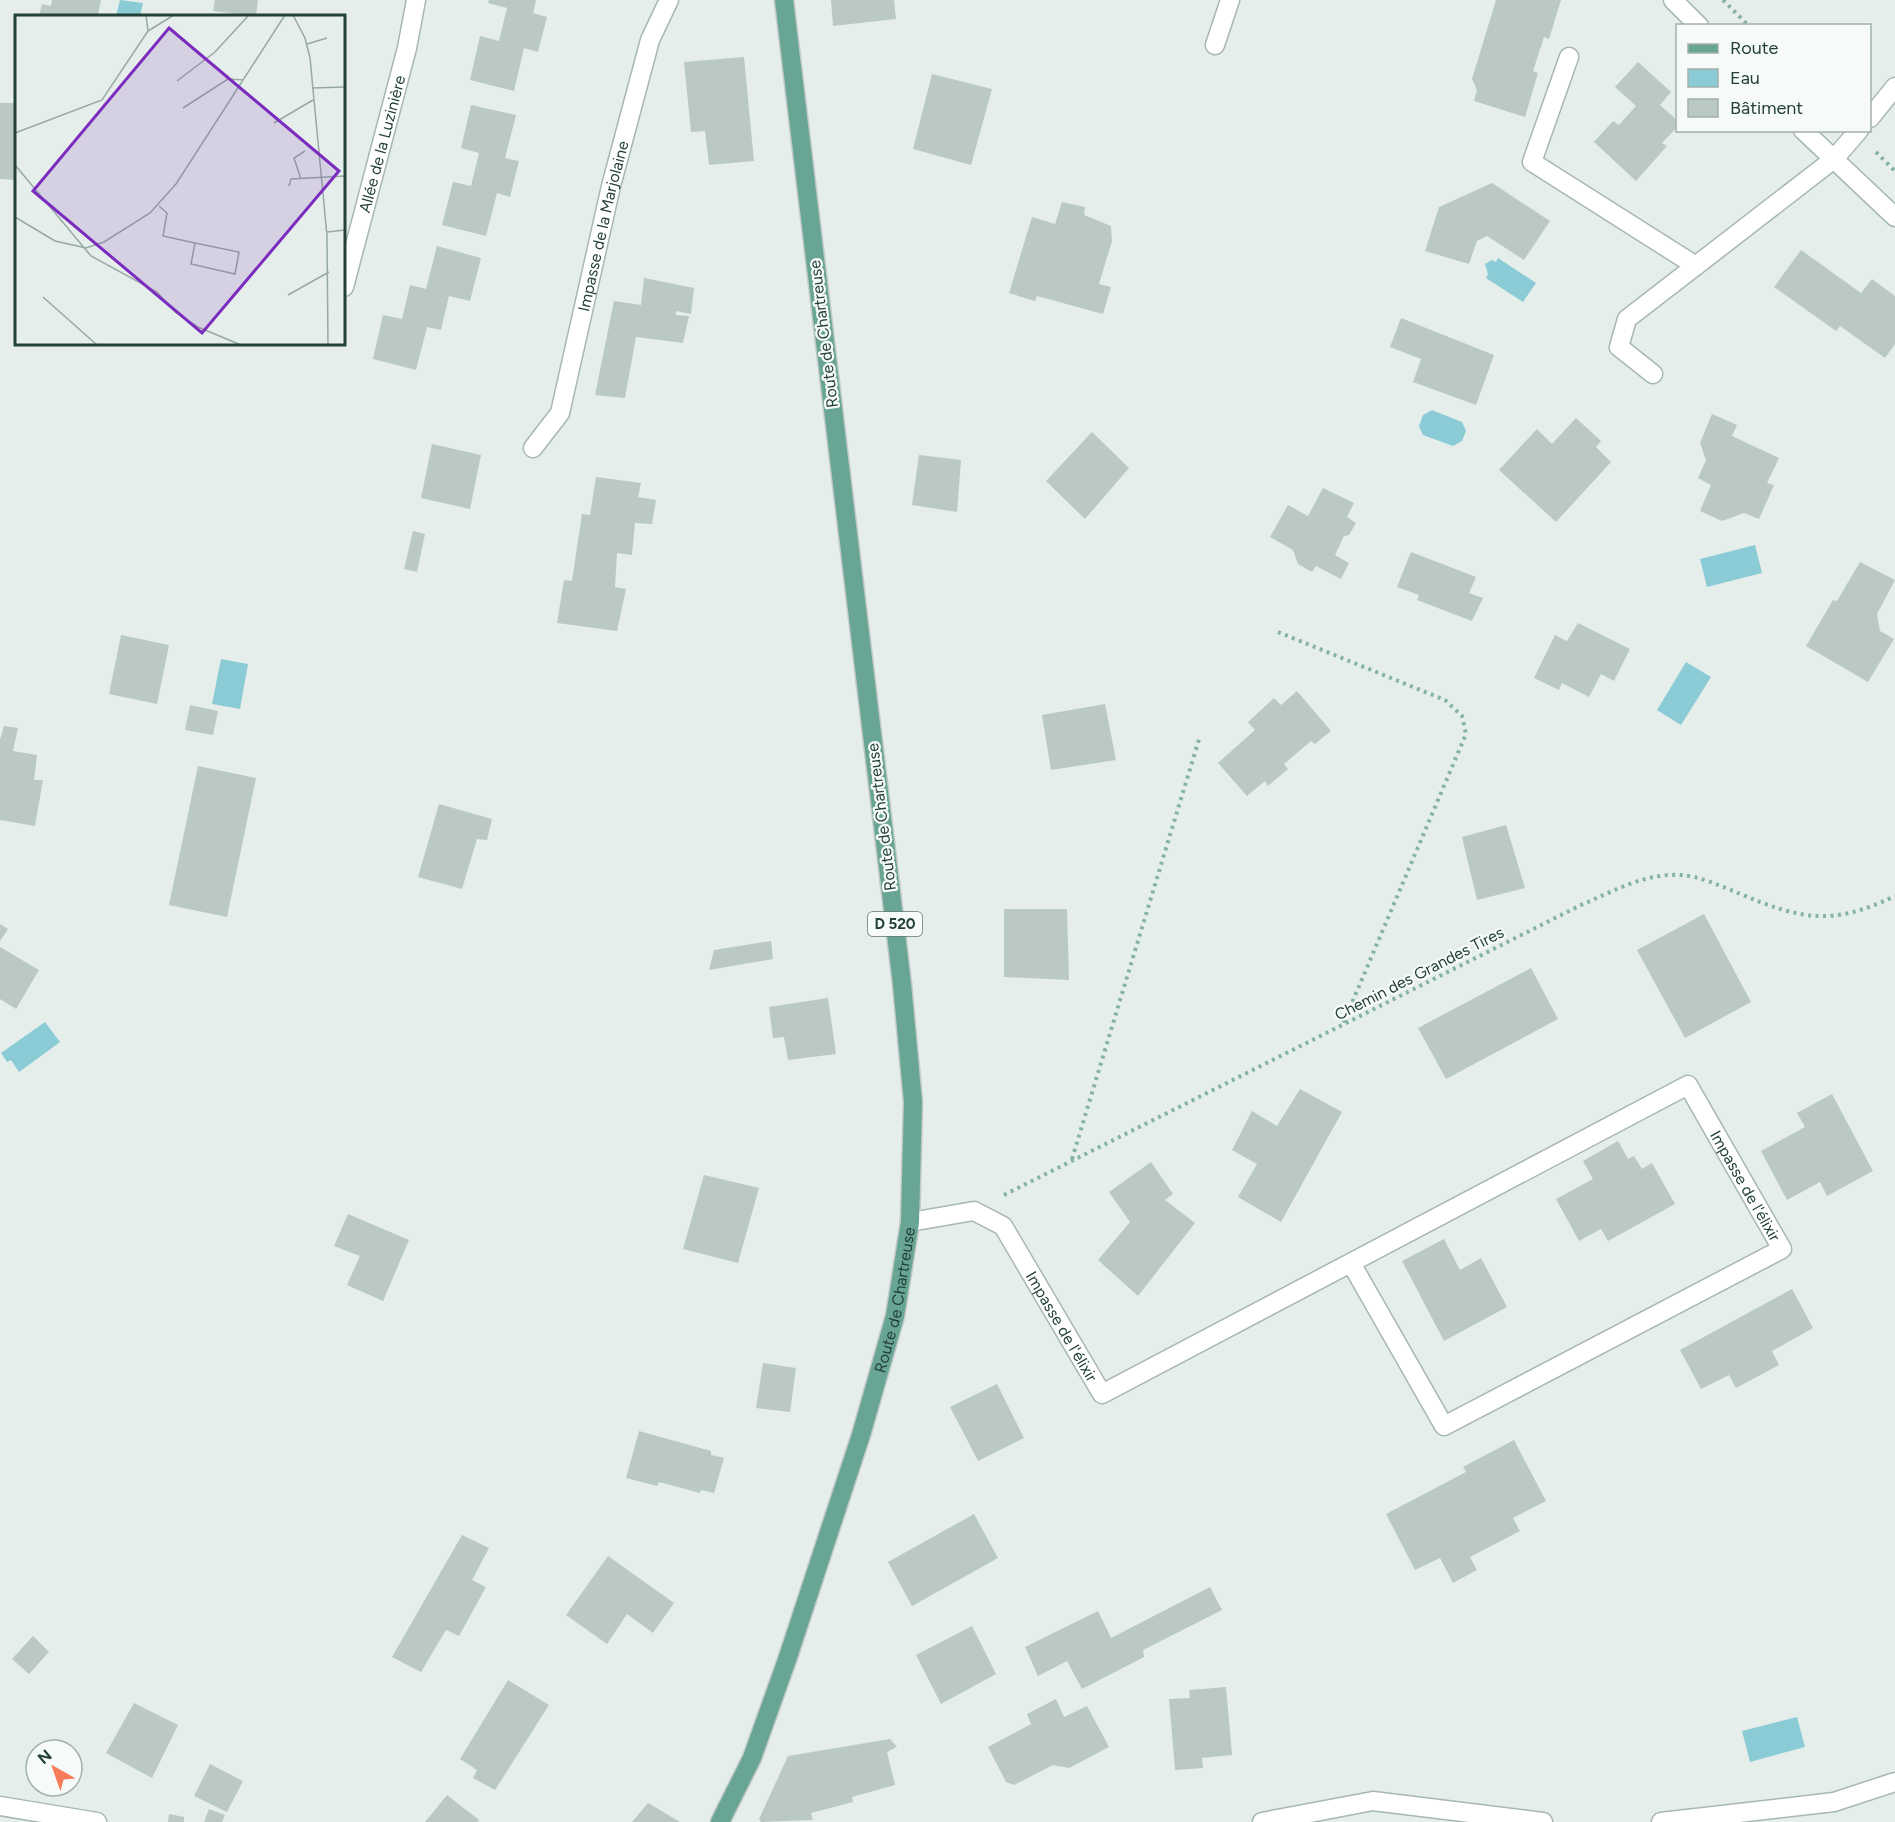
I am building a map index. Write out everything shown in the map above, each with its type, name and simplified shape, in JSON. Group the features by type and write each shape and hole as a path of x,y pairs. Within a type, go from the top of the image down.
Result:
{"main road":[{"name":"Route de Chartreuse","path":"720,1822 752,1758 861,1435 895,1316 910,1222 913,1102 902,984 784,0"}],"street":[{"name":"Allée de la Luzinière","path":"345,283 407,48 416,0"},
{"name":"Impasse de la Marjolaine","path":"533,448 560,413 611,186 650,40 669,0"},
{"path":"1215,45 1230,0"},
{"path":"1673,0 1697,24"},
{"path":"1569,57 1532,162 1696,266"},
{"path":"1871,116 1895,87"},
{"path":"1805,132 1895,217"},
{"path":"1653,374 1619,346 1627,319 1834,159 1857,132"},
{"name":"Impasse de l'élixir","path":"974,1211 1003,1226 1102,1394 1688,1085 1782,1249 1444,1426 1351,1263"},
{"path":"910,1222 974,1211"},
{"path":"1661,1822 1834,1802 1895,1782"},
{"path":"1262,1822 1373,1801 1544,1822"},
{"path":"0,1806 96,1822"}],"path":[{"path":"1723,0 1747,24"},
{"path":"1278,632 1445,700 1462,716 1466,734 1343,1025"},
{"path":"1071,1160 1200,736"},
{"name":"Chemin des Grandes Tires","path":"974,1211 1071,1160 1581,905 1643,878 1682,875 1720,886 1784,912 1811,917 1849,913 1895,896"}],"water":[{"path":"120,0 143,3 140,15 116,15"},
{"path":"1498,258 1536,283 1523,302 1486,278 1488,274 1485,264 1492,260 1496,262"},
{"path":"1432,410 1462,422 1466,431 1462,441 1453,446 1423,435 1419,426 1423,415"},
{"path":"1755,545 1762,573 1707,587 1700,559"},
{"path":"221,659 248,664 240,709 212,704"},
{"path":"1686,662 1711,677 1681,725 1657,710"},
{"path":"45,1022 60,1042 19,1072 11,1060 7,1062 1,1053"},
{"path":"1797,1717 1805,1747 1750,1762 1742,1731"}],"building":[{"path":"52,0 101,0 98,15 39,15 42,4 51,6"},
{"path":"215,0 258,0 256,15 213,11"},
{"path":"489,0 536,0 533,13 547,17 538,52 524,48 514,91 470,80 480,36 499,41 507,8 488,3"},
{"path":"831,0 894,0 896,19 833,26"},
{"path":"1496,0 1561,0 1549,39 1544,37 1533,71 1538,73 1525,117 1474,101 1477,90 1472,79"},
{"path":"744,57 754,161 709,165 705,131 691,132 684,62"},
{"path":"1638,62 1671,92 1660,105 1676,119 1676,128 1662,143 1667,146 1636,181 1594,142 1613,121 1619,125 1636,106 1615,87"},
{"path":"932,74 992,89 971,165 913,149"},
{"path":"0,103 15,103 15,180 0,179"},
{"path":"471,105 516,115 505,158 519,161 510,197 497,193 486,236 442,225 453,182 471,186 479,153 461,148"},
{"path":"1492,183 1550,221 1524,260 1487,236 1477,241 1469,264 1425,251 1439,207"},
{"path":"1062,202 1085,207 1084,215 1111,226 1112,241 1099,284 1111,287 1103,314 1037,296 1035,301 1009,293 1032,217 1055,224"},
{"path":"437,246 481,258 470,301 449,296 441,330 427,327 416,370 373,359 383,315 402,319 410,285 426,289"},
{"path":"1801,250 1861,293 1872,279 1895,296 1895,344 1885,358 1840,326 1836,331 1774,287"},
{"path":"644,278 694,288 691,314 676,311 676,315 689,316 683,343 636,337 625,398 595,395 614,301 641,305"},
{"path":"1401,318 1494,355 1476,405 1413,382 1421,359 1390,347"},
{"path":"1712,414 1737,425 1732,436 1779,458 1767,483 1774,485 1759,519 1744,513 1722,521 1700,511 1711,485 1698,478 1706,460 1700,443"},
{"path":"1576,418 1601,441 1596,447 1611,462 1556,522 1499,470 1537,429 1552,444"},
{"path":"1092,432 1129,468 1085,519 1046,481"},
{"path":"432,444 481,455 470,509 421,498"},
{"path":"919,455 961,460 957,512 912,505"},
{"path":"596,477 641,483 638,497 656,500 652,524 635,523 632,555 617,553 615,587 626,589 617,631 557,623 564,580 572,581 582,514 590,515"},
{"path":"1323,488 1354,503 1347,517 1356,523 1349,535 1344,536 1335,555 1349,563 1341,579 1316,566 1312,572 1298,564 1293,550 1270,537 1288,505 1308,516"},
{"path":"413,531 425,534 417,572 404,569"},
{"path":"1411,552 1476,577 1469,593 1483,598 1472,621 1417,600 1419,595 1397,587"},
{"path":"1860,562 1895,580 1877,614 1880,631 1894,639 1868,682 1806,646 1833,600 1837,601"},
{"path":"1578,623 1630,649 1614,681 1601,674 1589,697 1562,683 1559,690 1534,678 1555,635 1567,641"},
{"path":"121,635 169,645 157,704 109,694"},
{"path":"1297,691 1331,731 1315,744 1311,741 1284,764 1288,769 1268,786 1265,781 1247,796 1218,763 1255,730 1248,722 1274,698 1281,705"},
{"path":"1105,704 1116,760 1051,770 1042,715"},
{"path":"190,705 218,711 213,735 185,730"},
{"path":"4,726 18,728 13,751 37,755 34,780 43,780 35,826 0,820 0,740"},
{"path":"198,766 256,778 227,917 169,905"},
{"path":"439,804 492,819 487,840 477,839 462,889 418,877"},
{"path":"1506,825 1525,888 1477,900 1462,837"},
{"path":"1004,909 1067,909 1069,980 1004,977"},
{"path":"1704,914 1751,1002 1685,1038 1637,950"},
{"path":"0,924 8,929 0,941"},
{"path":"771,941 773,959 709,970 714,950"},
{"path":"0,947 39,970 16,1009 0,999"},
{"path":"1531,968 1558,1019 1446,1079 1418,1028"},
{"path":"828,998 836,1054 788,1060 784,1037 773,1038 769,1007"},
{"path":"1300,1089 1342,1112 1281,1222 1238,1197 1257,1164 1232,1150 1252,1111 1277,1126"},
{"path":"1832,1094 1873,1171 1827,1196 1820,1182 1787,1200 1761,1151 1805,1127 1797,1113"},
{"path":"1618,1141 1628,1159 1634,1156 1642,1169 1652,1163 1675,1204 1608,1241 1601,1229 1579,1241 1556,1199 1593,1179 1583,1161"},
{"path":"1151,1162 1173,1194 1165,1200 1195,1223 1138,1296 1098,1260 1130,1222 1109,1192"},
{"path":"704,1175 759,1188 738,1263 683,1249"},
{"path":"348,1214 409,1240 383,1301 347,1285 360,1256 334,1246"},
{"path":"1444,1239 1460,1270 1481,1258 1507,1307 1444,1341 1402,1261"},
{"path":"1792,1289 1813,1328 1772,1351 1779,1365 1736,1388 1729,1375 1701,1389 1680,1350"},
{"path":"763,1363 796,1368 790,1412 756,1408"},
{"path":"997,1384 1024,1438 978,1461 950,1407"},
{"path":"639,1431 711,1451 711,1455 724,1458 714,1493 701,1490 700,1493 659,1482 657,1486 626,1478"},
{"path":"1514,1440 1546,1501 1513,1518 1520,1531 1470,1557 1477,1570 1453,1583 1440,1558 1415,1570 1386,1514 1466,1472 1463,1467"},
{"path":"974,1514 998,1558 912,1606 888,1562"},
{"path":"462,1535 489,1548 472,1580 486,1587 459,1636 446,1630 421,1672 392,1657"},
{"path":"608,1556 674,1603 653,1633 627,1614 607,1644 566,1615"},
{"path":"1210,1587 1222,1610 1143,1650 1144,1657 1082,1689 1067,1661 1038,1676 1025,1647 1098,1611 1111,1638"},
{"path":"972,1626 996,1674 941,1704 916,1655"},
{"path":"33,1636 49,1652 29,1674 12,1659"},
{"path":"508,1680 549,1705 495,1790 473,1778 477,1770 460,1759"},
{"path":"1226,1687 1232,1755 1202,1758 1203,1768 1175,1770 1169,1699 1190,1698 1189,1690"},
{"path":"1056,1699 1064,1717 1087,1706 1109,1747 1069,1768 1053,1765 1014,1785 1006,1782 988,1747 1031,1724 1027,1714"},
{"path":"134,1703 178,1725 152,1778 106,1753"},
{"path":"890,1739 897,1747 887,1752 895,1785 852,1797 853,1802 811,1813 813,1820 761,1822 759,1819 788,1756"},
{"path":"210,1764 243,1781 227,1812 194,1796"},
{"path":"447,1795 479,1820 478,1822 425,1822"},
{"path":"648,1803 680,1822 632,1822"},
{"path":"209,1809 225,1815 222,1822 204,1822"},
{"path":"169,1814 184,1817 184,1822 168,1822"}]}
